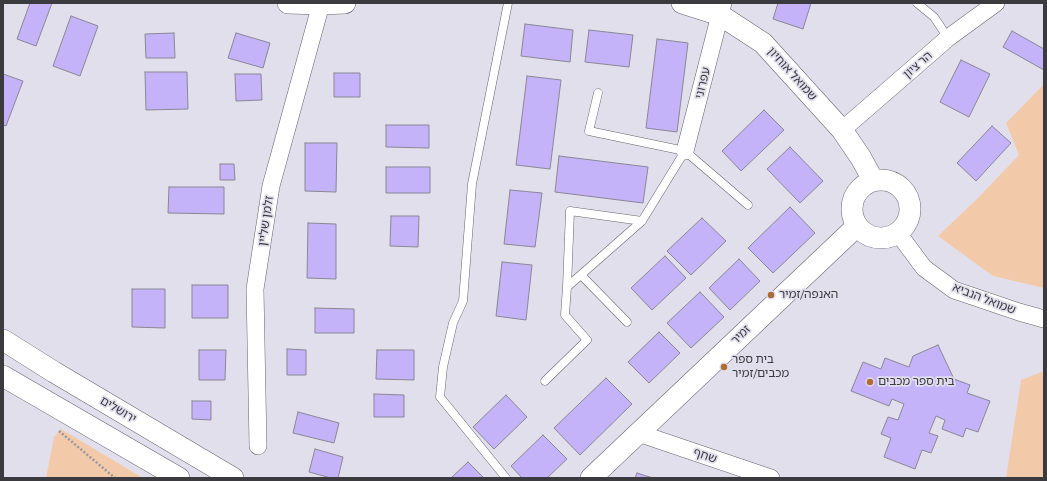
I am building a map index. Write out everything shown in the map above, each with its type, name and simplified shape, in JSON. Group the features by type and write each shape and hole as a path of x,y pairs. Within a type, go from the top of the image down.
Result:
{"street":[{"path":"288,3 344,3"},
{"name":"שמואל אוחיון","path":"682,3 721,9 763,43 842,130 861,158 873,180"},
{"name":"הר ציון","path":"842,130 948,38 996,3"},
{"name":"זלמן שליין","path":"258,446 256,290 271,186 322,4"},
{"name":"עפרוני","path":"685,151 721,9"},
{"path":"883,179 894,182 902,188 908,196 911,206 910,217 905,226 898,233 887,238 876,238 865,234 857,226 853,217 853,199 864,184 873,180 883,179"},
{"name":"זמיר","path":"591,478 857,226"},
{"name":"שמואל הנביא","path":"898,233 924,268 954,290 1044,319"},
{"name":"ירושלים","path":"3,340 54,372 233,478"},
{"path":"3,376 179,478"},
{"name":"שחף","path":"638,433 771,478"}],"lane":[{"path":"506,478 440,397 443,367 453,323 463,301 472,184 508,3"},
{"path":"917,3 934,17 948,38"},
{"path":"598,93 589,131 685,151 748,205"},
{"path":"567,287 642,221 685,151"},
{"path":"545,381 587,340 565,315 570,211 642,221"},
{"path":"581,275 627,322"}],"shaded area":[{"path":"1044,84 1044,288 993,276 938,236 976,200 1019,155 1006,123"},
{"path":"1044,371 1044,478 1006,478 1021,380"},
{"path":"61,429 143,478 46,478 54,437"}],"building":[{"path":"30,3 52,3 36,46 17,39"},
{"path":"778,3 811,3 803,29 773,19"},
{"path":"71,16 98,26 80,76 53,66"},
{"path":"525,24 573,30 570,62 521,56"},
{"path":"589,30 633,35 629,67 585,62"},
{"path":"1012,31 1044,49 1044,70 1003,47"},
{"path":"174,33 175,58 146,58 145,34"},
{"path":"236,33 270,43 263,68 228,58"},
{"path":"657,39 688,43 677,132 646,128"},
{"path":"961,60 990,74 969,117 940,102"},
{"path":"145,72 187,72 188,109 146,110"},
{"path":"334,73 360,73 360,97 334,97"},
{"path":"3,74 23,81 6,126 3,125"},
{"path":"235,74 261,74 262,100 236,101"},
{"path":"527,76 561,80 550,169 516,165"},
{"path":"764,110 784,130 741,171 722,151"},
{"path":"386,125 429,125 429,148 386,147"},
{"path":"992,126 1011,143 976,181 957,163"},
{"path":"305,143 337,143 336,192 305,191"},
{"path":"790,147 823,181 800,203 767,169"},
{"path":"559,156 648,167 643,203 555,192"},
{"path":"220,164 234,164 235,180 220,180"},
{"path":"386,167 430,167 430,193 386,193"},
{"path":"169,187 224,187 224,214 168,213"},
{"path":"510,190 542,193 535,247 504,244"},
{"path":"790,207 815,233 773,273 748,248"},
{"path":"391,216 419,216 418,247 390,246"},
{"path":"702,218 726,241 691,275 667,251"},
{"path":"308,223 336,224 336,279 307,278"},
{"path":"665,256 686,278 652,310 631,288"},
{"path":"739,259 760,281 730,310 709,288"},
{"path":"502,262 532,265 526,320 496,316"},
{"path":"192,285 228,285 228,318 192,318"},
{"path":"132,289 165,289 165,328 132,327"},
{"path":"700,292 724,317 691,348 667,323"},
{"path":"315,308 354,309 354,333 315,333"},
{"path":"659,332 680,353 649,383 628,362"},
{"path":"938,345 954,379 970,385 967,393 990,401 978,432 966,428 963,437 942,429 945,420 936,416 929,433 938,436 931,453 922,450 915,469 884,457 891,438 881,434 888,417 898,420 904,404 892,399 889,406 851,391 863,362 881,369 885,358 909,367 913,356"},
{"path":"287,349 306,350 306,375 287,375"},
{"path":"199,350 226,350 225,380 199,380"},
{"path":"377,350 414,350 414,380 376,379"},
{"path":"606,378 632,404 580,455 554,428"},
{"path":"374,394 404,395 404,417 374,417"},
{"path":"506,395 527,417 494,449 473,427"},
{"path":"192,401 211,401 211,420 192,419"},
{"path":"298,412 339,423 334,443 293,433"},
{"path":"543,435 567,459 547,478 522,478 511,466"},
{"path":"315,449 343,457 338,478 331,478 309,472"},
{"path":"468,462 483,477 482,478 451,478"},
{"path":"637,473 653,478 635,478"}],"place":[{"name":"האנפה/זמיר","path":"771,295"},
{"name":"בית ספר מכבים/זמיר","path":"724,367"},
{"name":"בית ספר מכבים","path":"870,382"}]}
